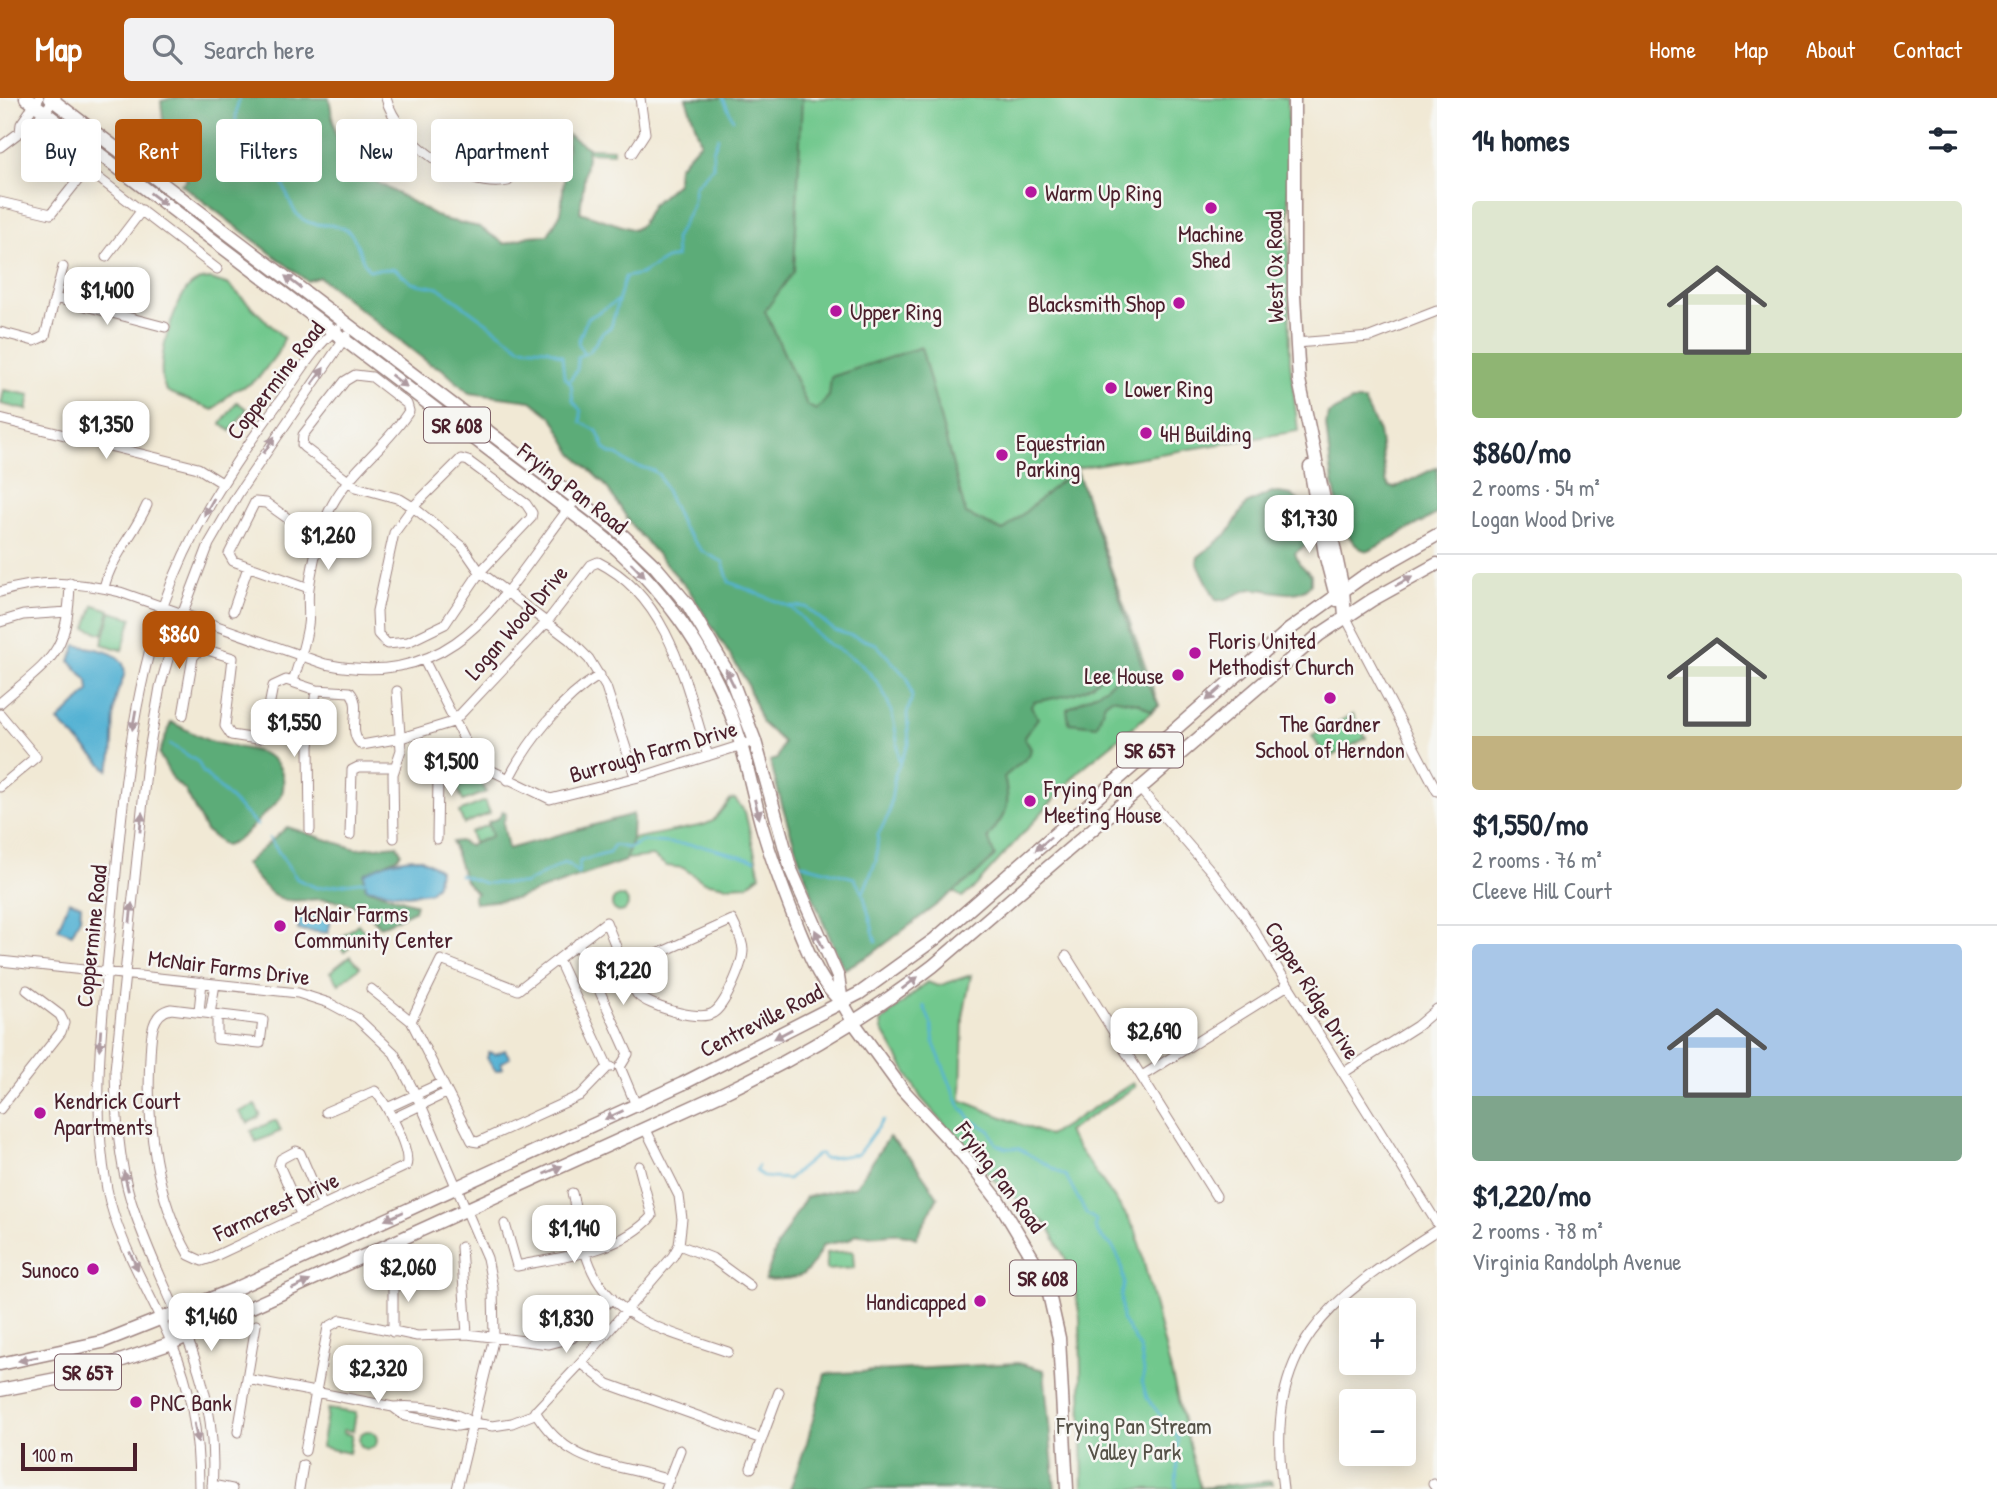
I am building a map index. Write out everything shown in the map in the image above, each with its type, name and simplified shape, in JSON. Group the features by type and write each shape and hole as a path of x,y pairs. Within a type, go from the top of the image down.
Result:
{"main road":[{"name":"West Ox Road","path":"1294,98 1296,343 1308,434 1345,616"},
{"name":"Frying Pan Road","path":"53,99 577,498 642,552 688,605 730,676 755,741 787,861 805,908 838,977 842,1002"},
{"name":"Frying Pan Road","path":"36,103 568,510 624,555 680,620 715,677 741,745 762,829 781,886 829,991 842,1002 902,1089 964,1156 998,1200 1026,1242 1043,1278 1059,1338 1067,1489"},
{"name":"Centreville Road","path":"0,1364 102,1342 162,1320 457,1189 762,1045 842,1002 873,984 935,939 1270,646 1339,592 1437,535"},
{"name":"Centreville Road","path":"0,1390 82,1374 189,1336 761,1075 854,1023 933,966 1296,654 1345,616 1437,564"}],"street":[{"path":"386,98 398,126 422,150 431,155"},
{"path":"632,153 645,133 640,98"},
{"path":"0,145 20,132 21,124 36,103 53,99"},
{"path":"0,202 51,214 87,172 99,177 217,269"},
{"path":"106,257 142,210"},
{"path":"0,332 34,341 42,340 63,267"},
{"path":"55,298 165,327"},
{"path":"1296,343 1370,337 1437,311"},
{"name":"Coppermine Road","path":"198,1489 195,1426 187,1387 172,1343 122,1236 108,1192 97,1111 106,972 134,720 163,608 191,540 222,483 333,331 347,324"},
{"name":"Coppermine Road","path":"212,1487 210,1413 189,1336 138,1220 118,1140 115,1070 150,740 160,687 182,614 209,544 281,426 345,340 347,324"},
{"path":"183,715 193,657 197,650 212,650 233,658 225,726 230,735 257,739 263,737 273,686 281,681 293,681 302,656 309,622 309,588 332,504 348,481 360,465 381,448 409,411 403,400 372,377 364,375 345,381 301,440 305,448 348,481 362,490 400,499 413,507 462,546 480,572 570,640 600,675 635,776"},
{"path":"0,419 198,468 222,483"},
{"path":"464,459 530,508 531,518 480,572 445,624 408,642 393,645 382,640 377,629 377,611 388,549 394,533 413,507 464,459"},
{"path":"0,592 35,584 70,583 104,588 325,664 366,670 395,668 424,660 469,634 506,593 577,498"},
{"path":"309,588 233,561 229,554 255,502 266,503 294,523 323,533"},
{"path":"104,588 114,560 136,532 147,505"},
{"name":"Logan Wood Drive","path":"293,681 316,690 347,691 354,696 355,735 359,744 368,745 401,738 453,722 546,624 591,565 603,565 644,600 671,643 708,756"},
{"path":"233,611 248,567"},
{"path":"0,703 50,660 61,643 68,612 70,583"},
{"path":"0,622 23,615 68,612"},
{"name":"West Ox Road","path":"1345,616 1437,791"},
{"path":"424,660 476,763 438,778 437,839"},
{"path":"508,780 519,759 549,721 582,688 600,675"},
{"path":"310,830 309,746 316,690"},
{"path":"394,838 394,767 400,758 401,738 397,691"},
{"path":"0,714 36,757 0,787"},
{"name":"Burrough Farm Drive","path":"476,763 538,796 557,800 604,783 755,741"},
{"path":"350,835 352,770 358,767 394,767"},
{"name":"Copper Ridge Drive","path":"1140,789 1226,890 1437,1223"},
{"path":"411,1021 441,960 518,990 606,922 625,969 637,993 645,1000 688,1016 705,1017 723,1004 743,949 732,919 625,969"},
{"path":"578,943 628,1054 620,1067"},
{"path":"1066,956 1216,1196"},
{"path":"558,959 608,1067"},
{"name":"McNair Farms Drive","path":"0,961 298,993 343,1009 357,1018 394,1053 416,1094 467,1209 487,1258 492,1288 494,1337 457,1489"},
{"path":"199,1011 202,982"},
{"path":"214,1014 215,984"},
{"path":"1142,1076 1288,985"},
{"path":"371,989 411,1021 468,1137 478,1142 581,1095 608,1067 620,1067"},
{"path":"1,1106 61,1032 64,1023 60,1015 27,990"},
{"path":"1343,1073 1418,1026 1437,1009"},
{"name":"Farmcrest Drive","path":"214,1014 216,1039 260,1043 263,1020 199,1011 163,1011 157,1017 152,1038 149,1075 149,1110 155,1152 171,1213 186,1249 195,1259 211,1258 406,1166 409,1159 387,1108"},
{"path":"620,1067 636,1105"},
{"path":"326,1112 369,1091 375,1091 387,1108 441,1083"},
{"path":"392,1119 446,1093"},
{"path":"247,1379 393,1407 408,1406 458,1414 473,1423 503,1425 523,1420 581,1363 673,1256 679,1245 682,1219 680,1196 645,1128"},
{"path":"301,1214 279,1165 288,1154 296,1151 300,1153 322,1204"},
{"path":"505,1224 517,1266 619,1243 638,1232 652,1216 639,1166"},
{"path":"572,1193 585,1251 593,1273 612,1298 642,1321 728,1352"},
{"path":"1283,1489 1278,1440 1280,1404 1288,1374 1299,1352 1320,1322 1350,1291 1384,1264 1437,1230"},
{"path":"679,1245 712,1258 750,1286"},
{"path":"461,1247 467,1334"},
{"path":"393,1277 393,1332"},
{"path":"305,1451 328,1327 341,1320 418,1336 467,1334 549,1345 572,1338 612,1298"},
{"path":"238,1432 256,1325"},
{"path":"581,1363 608,1384 762,1439"},
{"path":"751,1468 779,1392"},
{"path":"535,1411 553,1436 589,1461 667,1484 680,1450"},
{"path":"299,1489 303,1465"},
{"path":"212,1487 232,1489"}],"green space":[{"path":"172,98 329,98 336,138 336,182 377,182 442,219 479,227 505,244 529,236 548,235 561,213 564,182 573,182 573,138 588,148 580,212 634,230 641,225 652,205 677,183 678,167 701,142 686,98 802,98 794,271 765,311 807,405 816,410 829,396 831,377 921,347 966,514 1003,531 1076,468 1149,687 1159,705 1151,711 1138,703 1112,698 1105,703 1097,726 1069,723 1067,709 1105,688 1120,674 1121,665 1107,666 1101,676 1086,689 1034,702 1031,706 1038,718 1024,737 1031,749 1029,756 1004,777 1006,810 988,838 995,856 978,873 872,954 844,969 802,867 770,761 777,759 783,742 762,723 745,679 689,590 633,527 606,486 573,454 552,417 531,401 469,393 441,368 430,364 319,277 307,281 181,184 202,182 202,119 163,119 161,101"},
{"path":"261,98 329,98 336,138 336,159 322,148 322,119 287,119"},
{"path":"686,98 1288,98 1290,361 1298,431 1076,468 1159,706 1081,769 972,890 962,897 855,828 633,403 363,182 377,182 442,219 479,227 505,244 529,236 548,235 561,213 564,182 573,182 573,142 584,148 613,149 613,153 586,152 580,213 634,230 641,225 652,205 677,183 678,167 701,142"},
{"path":"211,279 229,285 284,338 279,351 260,376 233,391 213,410 168,392 163,383 162,370 166,338 177,306 195,282"},
{"path":"4,390 30,395 27,410 1,404"},
{"path":"1352,401 1364,401 1379,432 1386,481 1390,487 1395,488 1437,467 1437,514 1369,551 1357,546 1348,535 1336,498 1329,456 1326,425 1328,414"},
{"path":"237,402 247,409 231,431 221,424"},
{"path":"1272,492 1291,495 1307,507 1313,540 1295,553 1299,563 1311,575 1311,584 1297,592 1253,589 1216,600 1197,562 1198,557 1228,533 1246,504"},
{"path":"94,605 110,610 103,634 86,628"},
{"path":"111,612 132,618 122,650 102,644"},
{"path":"1353,714 1366,738 1327,759 1312,736"},
{"path":"171,722 210,741 264,754 273,759 279,767 283,777 283,792 279,799 232,844 225,846 206,831 185,790 174,781 159,754"},
{"path":"480,779 486,792 463,801 457,787"},
{"path":"735,799 745,812 760,875 747,885 726,886 704,882 683,868 667,866 652,856 626,859 632,839 704,825 713,821 730,800"},
{"path":"485,801 490,813 464,824 459,812"},
{"path":"503,811 506,814 503,823 508,849 633,814 632,839 625,861 515,899 475,903 473,896 477,893 465,881 452,842 460,841 469,846 492,836 488,822 499,818"},
{"path":"488,825 493,836 474,843 470,832"},
{"path":"287,827 356,849 397,845 401,852 398,857 364,874 366,888 416,904 414,911 380,927 365,912 348,903 290,900 270,892 245,864"},
{"path":"617,896 623,896 628,904 626,910 617,912 612,907 612,901"},
{"path":"358,924 366,934 344,952 336,942"},
{"path":"350,956 360,967 339,984 330,972"},
{"name":"Frying Pan Stream Valley Park","path":"971,975 963,1017 961,1100 1049,1136 1133,1083 1135,1087 1067,1132 1136,1231 1200,1488 1272,1481 1273,1484 1235,1489 1083,1489 1080,1318 1072,1271 1048,1226 993,1179 921,1098 882,1029 881,1022 927,982 938,986"},
{"path":"255,1105 260,1114 248,1123 239,1112"},
{"path":"276,1120 281,1131 256,1142 251,1131"},
{"path":"889,1137 913,1161 938,1197 916,1238 901,1234 856,1234 849,1240 823,1245 812,1265 802,1275 765,1280 777,1246 806,1197 856,1186"},
{"path":"853,1251 854,1268 827,1270 826,1253"},
{"path":"1018,1363 1044,1370 1055,1489 790,1489 807,1442 825,1374"},
{"path":"328,1409 356,1413 353,1431 343,1430 343,1433 352,1435 349,1453 321,1447"},
{"path":"368,1431 374,1434 377,1440 374,1446 368,1449 362,1446 359,1440 362,1434"}],"water":[{"path":"76,645 113,655 124,666 115,703 112,753 108,770 58,721 89,691 88,681 70,661"},
{"path":"420,858 439,869 437,884 430,892 407,895 366,888 364,874 371,870 397,860"},
{"path":"69,901 81,905 80,918 72,934 58,929"},
{"path":"300,911 330,915 328,933 298,930"},
{"path":"505,1050 510,1058 501,1063 503,1068 496,1071 487,1058 489,1052 496,1054"}],"waterway":[{"path":"239,98 236,127 241,143 252,158 278,177 301,218 312,223 345,229 354,238 369,270 395,269 412,283 439,288 520,347 547,349 562,356 564,376 571,384 573,401 581,411 581,422 597,431 605,449 611,454 659,475 683,528 702,551 723,562 729,582 788,606 806,607 834,630 876,644 908,679 912,697 907,714 909,743 895,774 889,814 878,835 876,861 863,893 876,942"},
{"path":"723,98 733,119"},
{"path":"570,380 577,370 578,357 590,351 602,333 611,327 625,277 641,274 666,259 676,257 675,239 692,206 695,186 713,167 713,151 718,138"},
{"path":"583,353 578,342 587,319 617,301"},
{"path":"788,606 823,640 855,660 876,681 884,693 893,718 899,761"},
{"path":"170,744 198,762 203,772 257,825"},
{"path":"269,838 297,879 317,888 367,881"},
{"path":"460,875 484,883 524,884 564,863 570,865 578,874 580,861 609,853 614,845 628,848 643,841 704,846 755,860"},
{"path":"802,864 854,878 862,892"},
{"path":"924,1006 932,1026 934,1044 959,1105 971,1119 990,1131 996,1144 1005,1148 1018,1148 1066,1176 1086,1213 1096,1220 1095,1228 1099,1235 1113,1247 1121,1263 1124,1283 1121,1295 1122,1319 1140,1348 1144,1372 1142,1381 1147,1398 1178,1438 1176,1489"},
{"path":"758,1166 756,1171 764,1177 788,1179 817,1155 821,1154 823,1159 858,1154 883,1120"}],"place":[{"name":"Warm Up Ring","path":"1031,192"},
{"name":"Machine Shed","path":"1211,208"},
{"name":"Blacksmith Shop","path":"1179,303"},
{"name":"Upper Ring","path":"836,311"},
{"name":"Lower Ring","path":"1111,388"},
{"name":"4H Building","path":"1146,433"},
{"name":"Equestrian Parking","path":"1002,455"},
{"name":"Floris United Methodist Church","path":"1195,653"},
{"name":"Lee House","path":"1178,675"},
{"name":"The Gardner School of Herndon","path":"1330,698"},
{"name":"Frying Pan Meeting House","path":"1030,801"},
{"name":"McNair Farms Community Center","path":"280,926"},
{"name":"Kendrick Court Apartments","path":"40,1113"},
{"name":"Sunoco","path":"93,1269"},
{"name":"Handicapped","path":"980,1301"},
{"name":"PNC Bank","path":"136,1402"}]}
